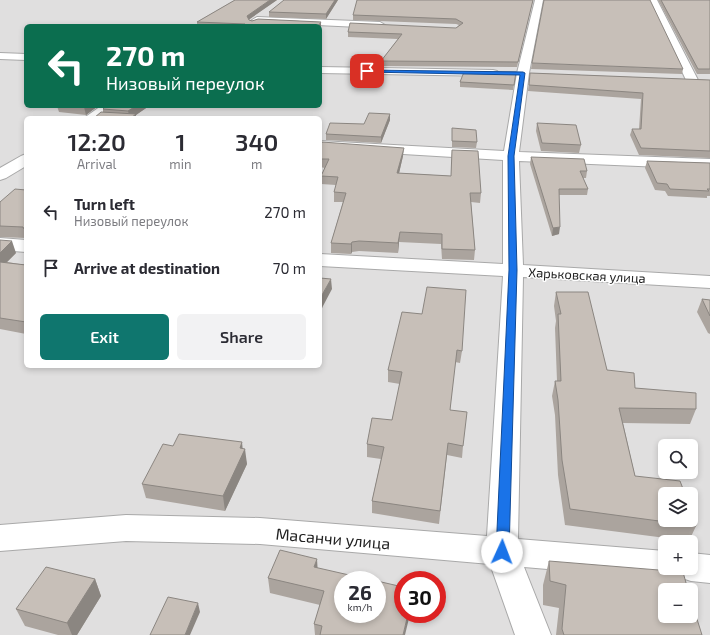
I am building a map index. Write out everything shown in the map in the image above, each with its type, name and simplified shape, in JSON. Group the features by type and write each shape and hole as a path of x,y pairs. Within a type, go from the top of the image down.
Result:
{"street":[{"path":"532,635 502,552 513,270 511,156 521,73 539,0"},
{"path":"653,0 692,80"},
{"path":"268,12 254,21 392,25"},
{"path":"0,56 24,57"},
{"path":"322,70 521,73"},
{"path":"676,79 704,80"},
{"path":"94,116 107,108"},
{"path":"322,145 511,156 710,164"},
{"path":"0,175 24,159"},
{"path":"0,244 24,246"},
{"name":"Харьковская улица","path":"322,260 710,282"},
{"name":"Масанчи улица","path":"0,538 126,528 260,531 658,564"},
{"path":"698,568 710,569"}],"shaded area":[{"path":"0,0 710,0 710,635 0,635"}],"building":[{"path":"235,0 270,0 247,16 249,20 252,21 258,19 321,22 320,24 245,24 197,22"},
{"path":"284,0 335,0 326,14 269,12"},
{"path":"357,0 533,0 518,62 381,61 402,34 348,32 350,23 456,28 463,23 456,19 353,15"},
{"path":"544,0 650,0 683,69 532,63"},
{"path":"661,0 710,0 710,69 698,69"},
{"path":"464,72 516,72 514,85 460,82"},
{"path":"530,73 710,80 710,151 641,148 632,129 641,129 643,93 529,85"},
{"path":"104,108 133,108 128,111 103,109"},
{"path":"101,112 136,114 134,116 96,116"},
{"path":"369,113 390,114 381,137 326,134 330,123 364,124"},
{"path":"537,123 576,125 581,145 542,143"},
{"path":"452,128 476,130 477,142 452,141"},
{"path":"322,142 404,148 397,173 451,176 452,150 478,151 481,193 470,193 475,250 442,249 442,234 400,232 398,243 359,241 352,242 351,244 331,243 346,193 334,192 338,177 322,176 329,159 322,159"},
{"path":"531,157 584,159 587,171 580,171 588,189 559,189 560,227 553,228"},
{"path":"647,161 710,163 710,189 707,189 709,191 670,189 667,184 657,183"},
{"path":"15,189 24,190 24,229 23,227 0,226 0,202"},
{"path":"0,240 12,241 0,253"},
{"path":"0,262 24,265 24,322 0,318"},
{"path":"322,278 331,279 322,295"},
{"path":"427,287 466,290 462,351 457,350 450,410 467,412 463,446 448,443 440,511 372,501 384,447 367,444 372,418 392,420 402,372 388,370 402,312 422,314"},
{"path":"556,292 588,292 607,370 634,373 635,388 696,393 696,409 619,408 635,476 680,481 682,487 658,487 658,521 570,509 562,460 558,400 555,381 561,381 558,314 561,314"},
{"path":"702,299 710,300 710,316"},
{"path":"179,434 242,442 240,448 245,449 223,496 142,484 163,444 173,446"},
{"path":"280,550 317,559 314,567 334,572 334,623 386,623 386,583 394,585 394,623 406,623 403,635 320,635 322,626 314,624 324,591 268,578"},
{"path":"549,561 658,570 658,575 684,575 686,583 658,583 658,623 698,622 702,635 564,635 562,629 566,585 550,581"},
{"path":"46,567 95,579 67,623 16,609"},
{"path":"168,597 198,603 185,635 150,635"}],"route":[{"path":"367,71 523,73 511,156 513,270 502,552"}]}
